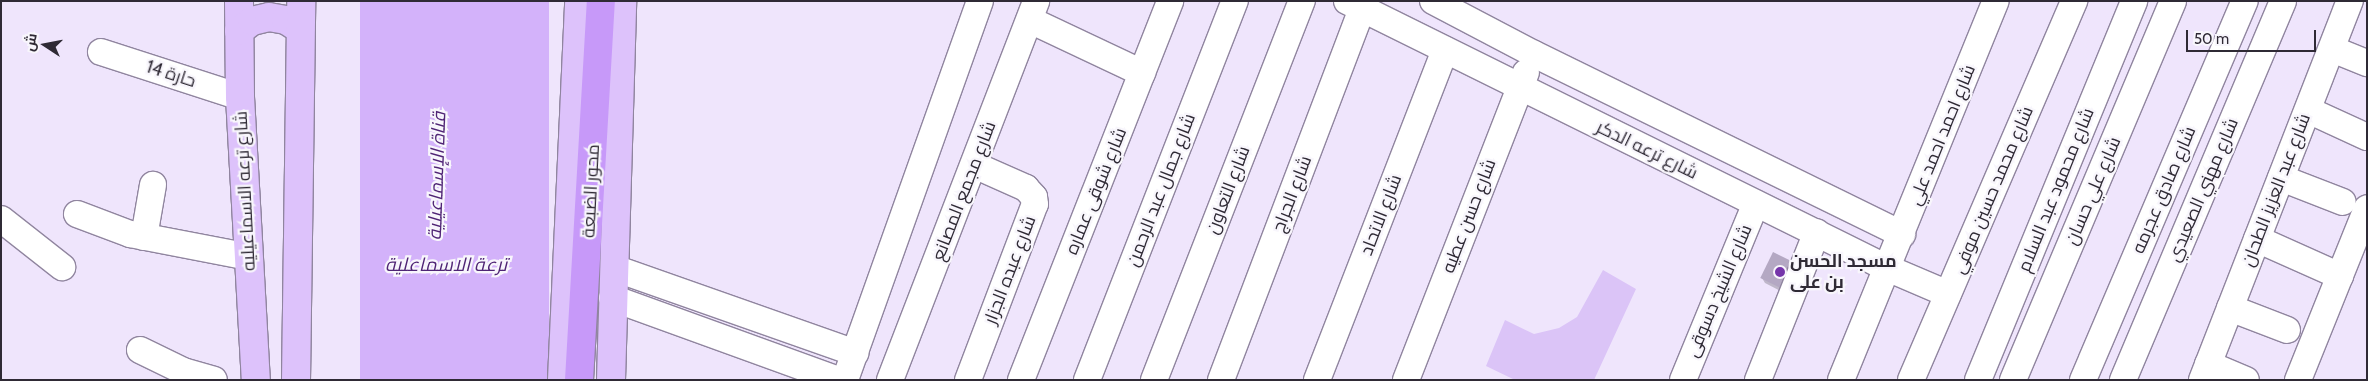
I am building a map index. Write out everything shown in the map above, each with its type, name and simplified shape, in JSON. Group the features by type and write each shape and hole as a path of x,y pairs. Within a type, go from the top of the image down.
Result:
{"highway":[{"name":"محور الضبعة","path":"579,380 601,1"}],"main road":[{"name":"شارع ترعه الاسماعيليه","path":"239,1 240,97 256,380"},
{"path":"296,380 301,1"},
{"path":"562,380 579,1"},
{"path":"611,380 622,1"},
{"path":"239,31 252,21 269,17 286,20 300,29"}],"street":[{"path":"845,380 980,1"},
{"name":"شارع شوقى عماره","path":"1021,380 1170,1"},
{"name":"شارع جمال عبد الرحمن","path":"1087,380 1235,1"},
{"name":"شارع التعاون","path":"1154,380 1302,1"},
{"name":"شارع ترعه الدكر","path":"1433,1 1534,54 1902,234"},
{"name":"شارع احمد احمد علي","path":"1841,380 1996,1"},
{"name":"شارع محمد حسين موفي","path":"1911,380 2074,1"},
{"name":"شارع محمود عبد السلام","path":"1978,380 2134,1"},
{"name":"شارع علي حسان","path":"2013,380 2173,1"},
{"name":"شارع صادق عجرمه","path":"2083,380 2245,1"},
{"name":"شارع مهني الصعيدي","path":"2123,380 2283,1"},
{"name":"شارع عبد العزيز الطحان","path":"2205,372 2350,1"},
{"name":"شارع ترعه الدكر","path":"1355,5 1887,268 1948,294"},
{"name":"شارع الجراج","path":"1221,380 1355,5"},
{"path":"1033,11 1142,72"},
{"name":"شارع مجمع المصانع","path":"890,380 1033,11"},
{"path":"2332,49 2367,63"},
{"name":"شارع الاتحاد","path":"1317,380 1445,50"},
{"name":"حارة 14","path":"101,52 240,97"},
{"name":"شارع حسن عطيه","path":"1406,380 1519,87 1534,54"},
{"path":"2308,110 2367,137"},
{"name":"شارع عبده الجزار","path":"968,380 1035,204 1034,198 1026,188 974,165"},
{"path":"2281,178 2355,205 2340,276 2298,380"},
{"path":"144,237 153,185"},
{"name":"شارع الشيخ دسوقى","path":"1683,380 1756,203"},
{"path":"77,214 144,237 249,257"},
{"path":"1,220 62,267"},
{"path":"1758,380 1817,232"},
{"path":"2257,239 2340,276"},
{"path":"614,268 855,352"},
{"path":"612,298 838,380"},
{"path":"2230,308 2287,330"},
{"path":"140,350 183,371 214,380"},
{"path":"2205,372 2246,380"}],"shaded area":[{"path":"1603,270 1636,289 1594,380 1515,380 1486,366 1505,320 1534,334 1559,328 1577,317"}],"water":[{"name":"ترعة الاسماعلية","path":"360,1 549,1 549,380 360,380"}],"building":[{"name":"مسجد الحسن بن على","path":"1773,252 1800,265 1787,291 1760,278"}],"place":[{"name":"مسجد الحسن بن على","path":"1780,272"}],"water label":[{"name":"قناة الإسماعيلية","path":"437,176"}]}
